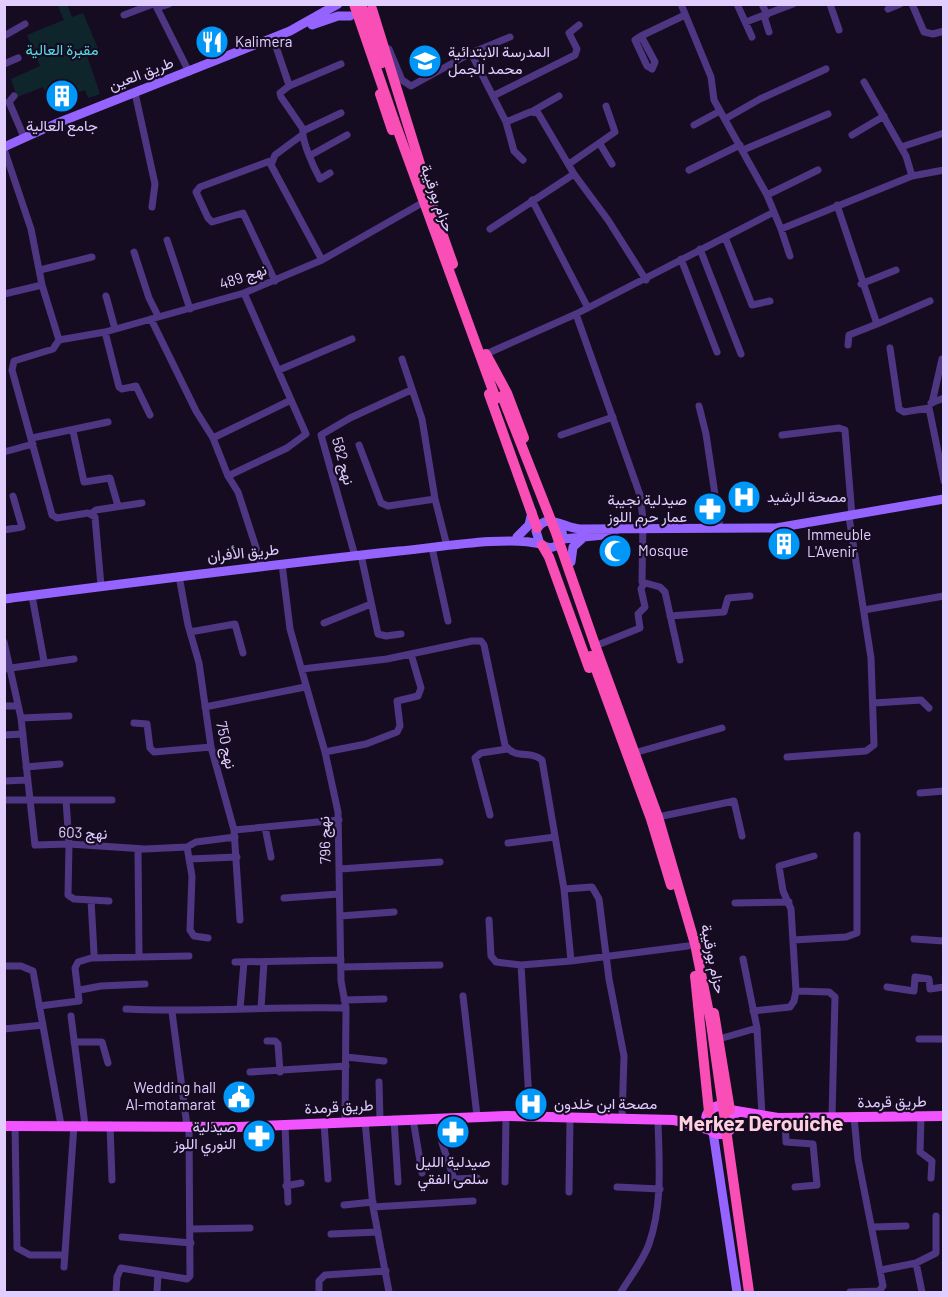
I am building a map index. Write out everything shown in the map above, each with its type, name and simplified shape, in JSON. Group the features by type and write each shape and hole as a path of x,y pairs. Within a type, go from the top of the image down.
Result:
{"highway":[{"name":"حزام بورقيبة","path":"354,4 398,119 424,201 499,398 559,543 629,747 698,974"},
{"path":"371,6 418,153 424,201"},
{"name":"حزام بورقيبة","path":"371,6 398,119"},
{"path":"351,17 403,164 424,201"},
{"path":"483,355 491,402 537,529"},
{"path":"483,355 507,393 559,523"},
{"path":"563,539 594,646"},
{"path":"541,545 556,576 593,680 629,747"},
{"name":"حزام بورقيبة","path":"629,747 658,817 698,974 749,1293"},
{"path":"698,974 719,1039 730,1110"},
{"path":"698,974 709,1112"},
{"name":"حزام بورقيبة","path":"707,1024 743,1293"}],"main road":[{"name":"طريق العين","path":"290,31 338,4"},
{"path":"343,4 351,17"},
{"name":"طريق العين","path":"4,148 24,137 290,31 338,16 363,18 371,6"},
{"path":"641,529 563,539 554,548 541,545 536,536 537,529 544,521 581,529 776,528 851,517 944,499"},
{"path":"517,537 529,525 532,512"},
{"path":"559,523 563,539"},
{"name":"طريق الأفران","path":"485,543 517,537 537,529"},
{"path":"571,562 573,548 585,536"},
{"name":"طريق الأفران","path":"4,599 178,576 447,546 524,542 541,545"},
{"path":"737,1293 711,1131 706,1123 709,1112 717,1106 730,1110 734,1118 732,1128 754,1293"},
{"name":"طريق قرمدة","path":"730,1110 785,1118 944,1116"},
{"name":"طريق قرمدة","path":"10,1126 285,1125 477,1116 674,1120 709,1112"},
{"name":"طريق قرمدة","path":"732,1128 738,1122 765,1116"},
{"name":"طريق قرمدة","path":"674,1120 711,1131"},
{"path":"711,1131 724,1133 732,1128"},
{"path":"732,1259 750,1258"}],"street":[{"path":"124,15 169,4"},
{"path":"681,4 711,77 713,98 767,195 790,256"},
{"path":"736,4 752,37"},
{"path":"762,4 770,32"},
{"path":"746,22 793,4"},
{"path":"830,4 839,30"},
{"path":"888,9 900,4"},
{"path":"912,4 924,32 933,34 944,31"},
{"path":"155,6 189,72"},
{"path":"641,36 685,15"},
{"path":"5,36 26,24"},
{"path":"493,96 575,55 577,49 569,33 579,25"},
{"path":"384,49 391,52 402,80 409,86 471,53 510,37"},
{"path":"273,38 289,86"},
{"path":"471,53 506,122 514,151 523,160"},
{"path":"4,64 18,58"},
{"path":"330,173 320,179 310,161 311,155 302,133 280,94 289,86 341,64"},
{"path":"725,119 760,99 826,69"},
{"path":"864,82 901,147 912,176"},
{"path":"135,93 155,184 152,207"},
{"path":"14,96 9,102 24,137"},
{"path":"506,122 533,111 559,96"},
{"path":"569,164 600,144 616,130 606,106"},
{"path":"533,111 538,113 574,174 608,220 646,280"},
{"path":"694,125 720,111"},
{"path":"275,281 243,213 212,222 196,192 200,187 270,161 302,133 341,113"},
{"path":"689,170 828,114"},
{"path":"852,135 884,116"},
{"path":"901,147 944,133"},
{"path":"311,155 347,135"},
{"path":"600,144 612,164"},
{"path":"4,148 31,229 42,285 59,340 52,350 12,363 51,515 57,518 142,503"},
{"path":"270,161 322,260"},
{"path":"767,195 818,170"},
{"path":"781,230 912,176 944,170"},
{"path":"490,230 574,174"},
{"path":"532,200 588,308"},
{"name":"نهج 489","path":"59,340 105,332 244,293 322,260 424,201"},
{"path":"837,205 861,284 877,324"},
{"path":"483,355 646,280 681,259 774,212"},
{"path":"725,237 752,305 770,301"},
{"path":"167,240 190,309"},
{"path":"700,249 741,354"},
{"path":"134,252 154,317 196,411 213,438 228,476 238,492 262,566"},
{"path":"40,270 92,257"},
{"path":"681,259 717,352"},
{"path":"861,284 896,270"},
{"path":"4,294 42,285"},
{"path":"228,476 305,436 304,428 244,293"},
{"path":"106,296 115,329"},
{"path":"848,345 849,335 930,301"},
{"path":"576,314 638,487 642,506 641,576 644,583 642,593 645,607 638,614 642,626 594,646"},
{"path":"105,332 119,387 122,389 136,386 150,416"},
{"path":"279,370 352,339"},
{"path":"891,348 899,409 904,412 930,405 944,398"},
{"path":"402,359 422,419 435,499 447,546"},
{"path":"942,359 930,405 944,481"},
{"name":"نهج 582","path":"358,555 321,435 350,418 411,390"},
{"path":"213,438 291,400"},
{"path":"699,406 706,434 720,528"},
{"path":"561,435 613,417"},
{"path":"4,452 32,441 108,423"},
{"path":"782,435 839,428 845,430 851,517 871,658 875,742 870,750 787,757"},
{"path":"73,431 84,482 110,478 118,506"},
{"path":"359,445 381,503 388,506 435,499"},
{"path":"4,530 22,527 13,496"},
{"path":"92,513 95,517 101,586"},
{"path":"432,548 448,621"},
{"path":"358,555 378,634 386,636 401,634"},
{"name":"نهج 796","path":"282,564 290,629 325,752 339,820 341,963 345,1004 345,1122"},
{"name":"نهج 750","path":"178,576 199,663 211,747 235,833 240,920"},
{"path":"644,583 663,589 680,660"},
{"path":"32,596 44,662"},
{"path":"670,616 724,612 728,598 750,596"},
{"path":"864,610 944,596"},
{"path":"324,624 371,604"},
{"path":"190,632 235,624 243,653"},
{"path":"302,669 411,654 481,641 507,749 514,754 537,756 542,760 564,889 570,961"},
{"name":"نهج 603","path":"4,642 7,669 21,718 35,845 69,843 138,850 187,847 196,842 266,827 339,820"},
{"path":"325,752 366,744 397,732 399,726 396,703 418,696 421,688 411,654"},
{"path":"7,669 74,659"},
{"path":"205,706 305,687"},
{"path":"874,703 921,700 929,708"},
{"path":"4,706 18,706"},
{"path":"21,718 69,716"},
{"path":"134,723 147,724 150,748 154,752 211,747"},
{"path":"629,747 722,728"},
{"path":"4,735 23,734"},
{"path":"490,815 476,758 481,753 507,749"},
{"path":"26,767 60,764"},
{"path":"4,780 27,780"},
{"path":"920,793 944,791"},
{"path":"4,800 112,800"},
{"path":"66,800 69,843 68,895 74,899 109,901"},
{"path":"658,817 734,801 742,836"},
{"path":"266,827 271,857"},
{"path":"793,940 846,937 857,933 857,835"},
{"path":"508,843 555,837"},
{"path":"187,847 192,876 190,930 194,936 208,938"},
{"path":"138,850 139,957"},
{"path":"753,1011 790,1007 794,1001 796,991 789,902 781,886 779,866 814,856"},
{"path":"189,859 237,857"},
{"path":"340,869 440,862"},
{"path":"564,889 586,886 597,892 624,1056 622,1118"},
{"path":"284,898 339,894"},
{"path":"91,900 94,953"},
{"path":"735,903 789,902"},
{"path":"340,916 394,912"},
{"path":"489,920 491,956 494,961 521,965 688,946"},
{"path":"915,939 944,941"},
{"path":"39,1006 77,1003 80,999 80,990 75,968 80,961 91,958 189,956"},
{"path":"743,959 757,1028 765,1116"},
{"path":"235,962 440,965"},
{"path":"240,1009 244,962"},
{"path":"261,1008 264,962"},
{"path":"521,965 530,1117"},
{"path":"4,966 21,966 33,971 61,1125"},
{"path":"887,987 914,991 915,977 929,979 930,989 944,987"},
{"path":"80,990 101,986 145,984"},
{"path":"796,991 829,992 835,997 832,1117"},
{"path":"463,996 477,1116"},
{"path":"126,1009 171,1012 345,1004 384,999"},
{"path":"116,1293 117,1277 121,1268 189,1278 191,1229 188,1126 171,1012"},
{"path":"64,1267 79,1125 71,1016"},
{"path":"4,1029 43,1025"},
{"path":"719,1039 757,1028"},
{"path":"919,1039 944,1039"},
{"path":"267,1041 275,1041 278,1044 280,1072"},
{"path":"74,1042 102,1042 108,1063"},
{"path":"346,1057 384,1061"},
{"path":"250,1072 280,1072 346,1066"},
{"path":"379,1082 380,1120"},
{"path":"505,1182 506,1116"},
{"path":"921,1116 920,1152 932,1161 931,1178"},
{"path":"850,1293 878,1292 884,1286 858,1160 854,1117"},
{"path":"439,1118 442,1143 454,1179 477,1178"},
{"path":"569,1192 570,1118"},
{"path":"785,1118 786,1142 813,1144 817,1185 795,1187"},
{"path":"394,1119 398,1182"},
{"path":"413,1119 422,1173"},
{"path":"621,1293 648,1246 656,1218 660,1189 658,1120"},
{"path":"365,1121 373,1205 389,1293"},
{"path":"324,1123 328,1179"},
{"path":"110,1125 112,1180"},
{"path":"285,1125 288,1202"},
{"path":"10,1126 17,1248 30,1255 65,1255"},
{"path":"286,1186 301,1183"},
{"path":"617,1187 660,1189"},
{"path":"344,1205 473,1201"},
{"path":"881,1270 916,1263 936,1253 936,1215"},
{"path":"873,1227 906,1226"},
{"path":"191,1229 250,1228"},
{"path":"332,1234 378,1232"},
{"path":"122,1237 191,1243"},
{"path":"916,1263 922,1293"},
{"path":"319,1293 319,1281 325,1275 386,1270"},
{"path":"157,1293 158,1274"}],"green space":[{"name":"مقبرة العالية","path":"53,5 67,5 72,17 83,13 99,51 87,56 100,94 88,98 85,90 74,94 70,84 45,91 43,87 17,97 11,79 40,66 27,35 64,20 58,6"}],"place":[{"name":"Kalimera","path":"212,42"},
{"name":"المدرسة الابتدائية محمد الجمل","path":"425,61"},
{"name":"جامع العالية","path":"62,96"},
{"name":"مصحة الرشيد","path":"744,497"},
{"name":"صيدلية نجيبة عمار حرم اللوز","path":"710,509"},
{"name":"Immeuble L'Avenir","path":"784,544"},
{"name":"Mosque","path":"615,551"},
{"name":"Wedding hall Al-motamarat","path":"239,1097"},
{"name":"مصحة ابن خلدون","path":"531,1104"},
{"name":"صيدلية الليل سلمى الفقي","path":"453,1132"},
{"name":"صيدلية النوري اللوز","path":"259,1136"}],"district":[{"name":"Merkez Derouiche","path":"761,1124"}]}
